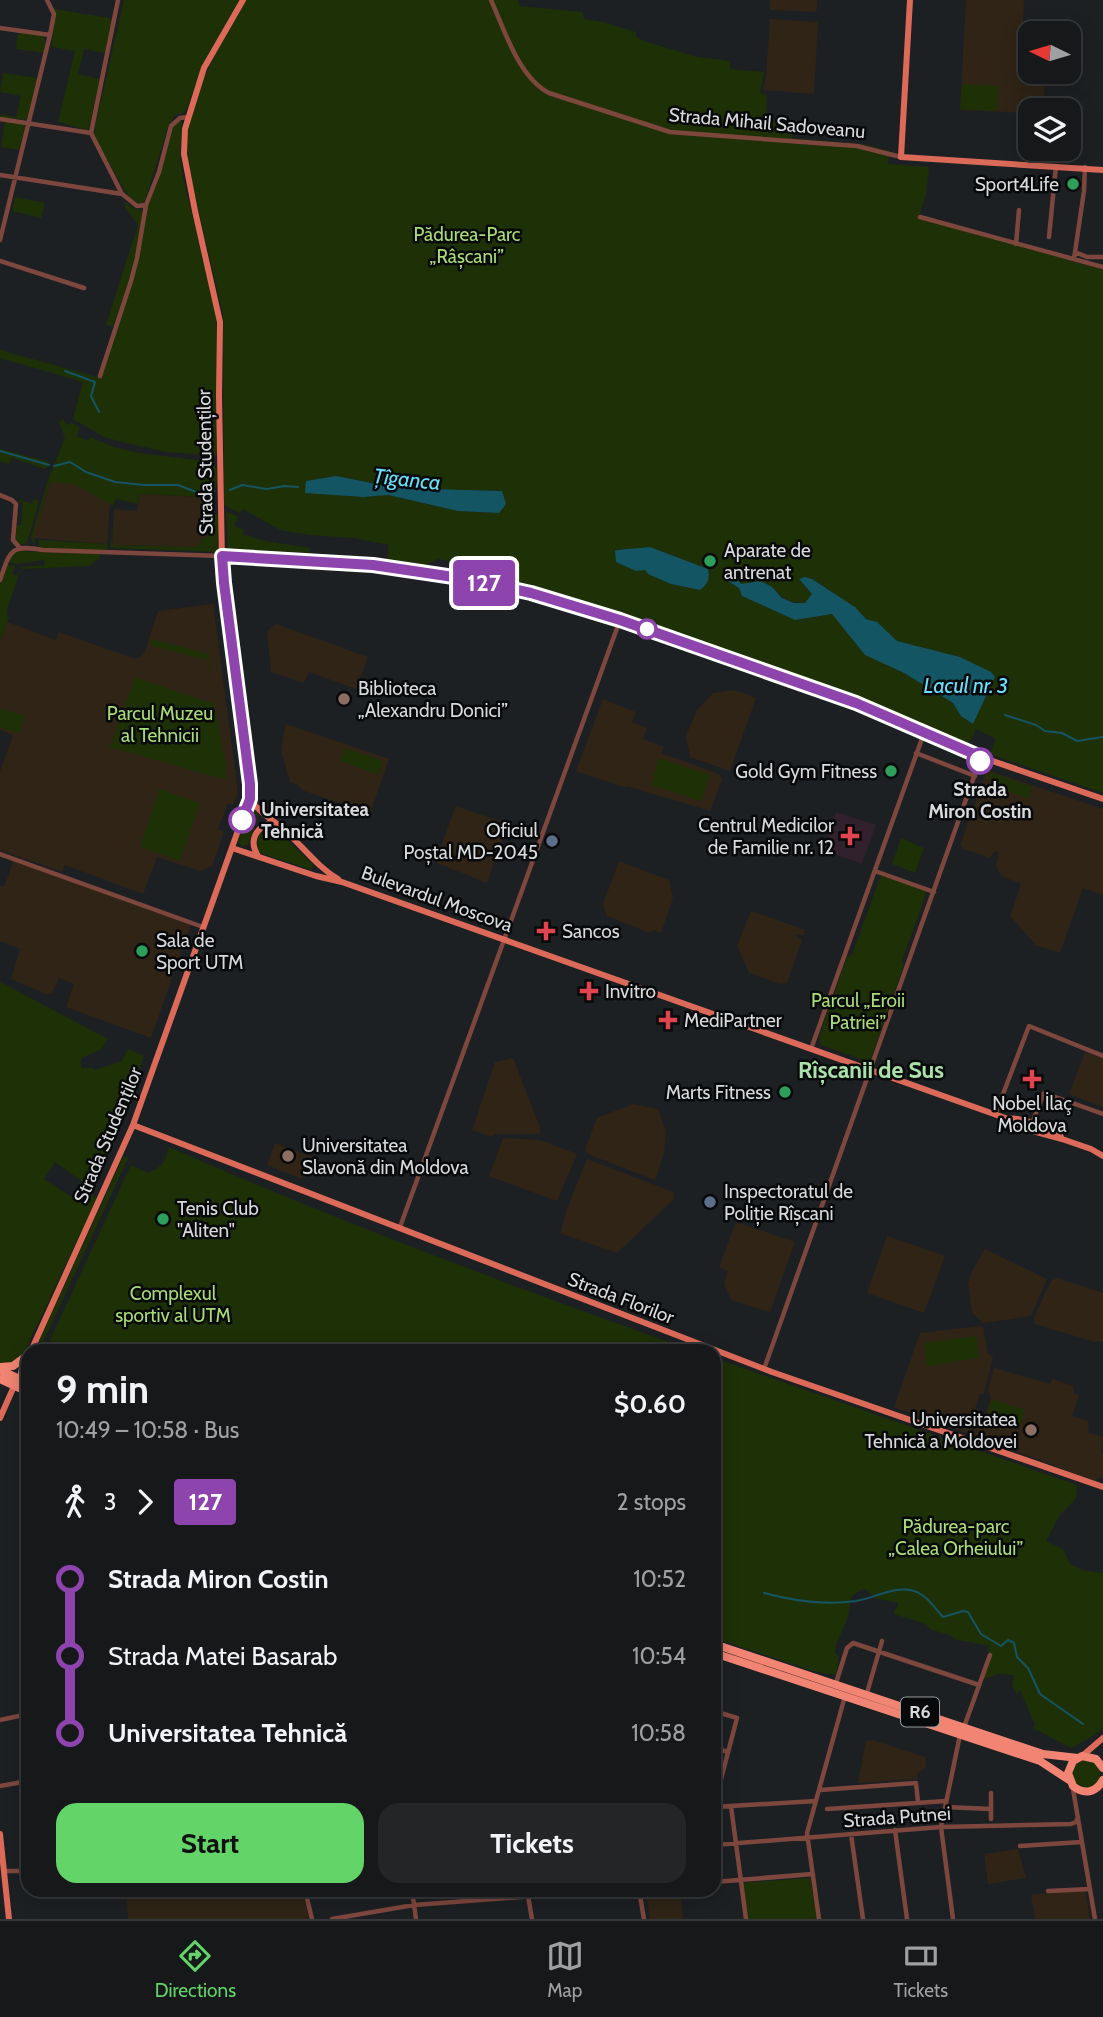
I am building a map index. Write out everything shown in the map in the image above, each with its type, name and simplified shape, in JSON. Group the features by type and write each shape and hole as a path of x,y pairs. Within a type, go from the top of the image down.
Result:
{"highway":[{"path":"0,1369 13,1366 21,1360"},
{"path":"0,1369 21,1384"},
{"path":"0,1379 21,1384"},
{"path":"10,1395 21,1387"},
{"name":"R6","path":"721,1647 845,1696 1043,1754 1096,1759 1103,1766"},
{"name":"R6","path":"721,1655 867,1693 1048,1765 1085,1792"},
{"path":"1071,1783 1070,1767 1080,1757"},
{"path":"1085,1792 1099,1791 1103,1780"}],"main road":[{"name":"Strada Studenților","path":"34,1344 133,1125 250,799 222,556 220,322 186,170 184,140 188,117 204,68 243,0"},
{"path":"901,157 910,0"},
{"name":"Strada Mihail Sadoveanu","path":"901,157 1103,170"},
{"path":"222,556 346,562 428,572 531,593 620,620 856,703 981,757 1103,799"},
{"name":"Bulevardul Moscova","path":"250,799 262,814 342,882"},
{"path":"258,856 253,845 255,834 263,825 273,822"},
{"name":"Bulevardul Moscova","path":"232,848 309,874 342,882 1008,1119 1029,1130 1091,1149 1103,1156"},
{"path":"309,874 315,870 317,863"},
{"name":"Bulevardul Moscova","path":"1008,1119 1014,1118 1032,1124 1059,1135 1062,1139"},
{"name":"Strada Florilor","path":"133,1125 700,1344"},
{"name":"Bulevardul Moscova","path":"1091,1149 1103,1150"},
{"name":"Strada Florilor","path":"721,1352 1103,1487"},
{"path":"0,1418 10,1395"},
{"path":"1080,1757 1103,1738"},
{"path":"0,1834 9,1919"}],"street":[{"path":"0,240 50,35 54,14 47,0"},
{"path":"118,0 91,133 122,194 137,206 146,205"},
{"name":"Strada Mihail Sadoveanu","path":"491,0 515,54 541,89 549,93 670,132 857,145 901,157"},
{"path":"0,28 50,35"},
{"name":"Strada Studenților","path":"100,376 137,258 146,205 159,172 171,126 180,118 188,117"},
{"path":"0,119 91,133"},
{"path":"1049,237 1056,166"},
{"path":"1074,259 1085,167"},
{"path":"0,175 122,194"},
{"path":"1016,244 1019,210"},
{"path":"920,217 1103,267"},
{"path":"1075,252 1087,257 1103,257"},
{"path":"0,261 84,288"},
{"path":"0,495 16,504 13,540 20,547"},
{"path":"0,580 3,561 11,552 29,546 43,550 222,556"},
{"path":"400,1227 620,620"},
{"path":"811,1049 923,733"},
{"path":"916,753 975,776"},
{"path":"764,1369 981,757"},
{"path":"0,854 204,927"},
{"path":"875,871 934,891"},
{"path":"995,1115 1029,1026 1103,1056"},
{"path":"1032,1124 1044,1093 1103,1114"},
{"path":"867,1693 882,1642"},
{"path":"836,1683 849,1644 856,1644 979,1685"},
{"path":"953,1919 941,1827 962,1731 990,1655"},
{"path":"819,1919 807,1837 845,1696"},
{"path":"721,1713 737,1717 721,1779"},
{"path":"0,1720 21,1716"},
{"path":"721,1750 728,1752"},
{"path":"0,1786 21,1782"},
{"path":"820,1790 916,1783 918,1802"},
{"path":"1071,1783 1095,1919"},
{"path":"1077,1806 1085,1792"},
{"path":"991,1793 991,1819"},
{"path":"721,1807 816,1801"},
{"path":"827,1809 918,1802 991,1809"},
{"path":"731,1806 746,1919"},
{"name":"Strada Putnei","path":"721,1844 941,1827 1071,1824 1076,1822 1078,1817"},
{"path":"895,1830 907,1919"},
{"path":"851,1834 863,1919"},
{"path":"1020,1846 1082,1842"},
{"path":"3,1876 21,1872"},
{"path":"721,1882 813,1874"},
{"path":"1048,1891 1090,1889"},
{"path":"307,1897 312,1919"},
{"path":"413,1897 416,1919"},
{"path":"332,1919 414,1905 528,1897 532,1919"},
{"path":"640,1897 644,1919"}],"shaded area":[{"path":"770,0 817,0 817,9 815,12 770,10"},
{"path":"966,0 1024,0 1023,21 1018,21 1018,84 1044,84 1044,98 1018,98 1018,112 960,110"},
{"path":"770,19 818,22 814,94 763,90"},
{"path":"50,482 74,484 110,503 107,544 32,538"},
{"path":"139,494 204,497 205,508 210,509 208,538 203,538 197,547 112,545 114,509 137,511"},
{"path":"213,604 238,793 233,805 228,803 218,829 224,832 212,866 200,871 157,857 143,894 65,865 62,872 0,850 0,772 13,735 0,730 0,641 7,622 56,640 59,632 132,658 140,658 145,651 158,611"},
{"path":"276,624 368,657 356,689 309,672 304,683 271,672 267,631"},
{"path":"734,690 756,698 730,771 690,757 686,736 697,710 713,693"},
{"path":"603,699 636,712 632,722 647,728 643,739 664,747 661,753 719,774 722,779 710,811 576,771"},
{"path":"286,724 389,759 370,814 302,790 290,782 281,750"},
{"path":"987,770 1103,809 1103,895 1083,888 1060,953 1036,945 1010,916 1021,884 999,872 996,866 999,852 995,851 990,858 960,845"},
{"path":"456,806 502,822 506,829 487,883 435,862"},
{"name":"Centrul Medicilor de Familie nr. 12","path":"836,812 876,825 862,864 826,851 824,847"},
{"path":"14,860 191,924 151,1038 66,1007 74,984 59,978 52,993 46,994 11,979 20,949 0,941 0,886 4,887"},
{"path":"619,861 669,880 673,898 661,933 653,930 650,933 607,916 603,904"},
{"path":"751,911 805,930 803,936 796,936 802,940 787,983 780,984 749,973 737,946"},
{"path":"1085,1052 1103,1059 1103,1107 1069,1094"},
{"path":"513,1058 541,1130 539,1134 495,1134 491,1137 472,1130 495,1062"},
{"path":"633,1104 658,1109 666,1132 664,1153 655,1180 590,1155 585,1150 597,1118"},
{"path":"503,1138 540,1140 577,1154 557,1201 489,1176"},
{"path":"275,1143 312,1157 302,1179 267,1165"},
{"path":"587,1159 673,1192 674,1199 617,1253 560,1233"},
{"path":"736,1222 795,1242 770,1312 731,1300 724,1283 728,1271 719,1267"},
{"path":"887,1236 945,1256 924,1313 867,1293"},
{"path":"985,1249 1047,1279 1031,1316 983,1323 972,1312 968,1284"},
{"path":"1057,1278 1103,1293 1103,1341 1095,1342 1035,1324 1034,1318 1045,1293 1052,1280"},
{"path":"983,1326 988,1354 993,1357 984,1394 980,1394 975,1408 979,1410 969,1434 894,1407 920,1333"},
{"path":"994,1368 1050,1384 1053,1379 1073,1386 1074,1393 1079,1395 1072,1416 1088,1421 1089,1433 1103,1437 1103,1479 1100,1477 1095,1481 972,1435 978,1416 986,1414 991,1397 988,1390"},
{"path":"873,1740 925,1757 926,1767 917,1774 918,1779 858,1783 866,1741"},
{"path":"1018,1849 1026,1878 988,1884 984,1854"},
{"path":"1085,1888 1090,1919 1035,1919 1031,1895"},
{"path":"126,1897 304,1897 309,1919 128,1919"},
{"path":"647,1897 681,1897 683,1919 650,1919"}],"green space":[{"path":"124,0 239,0 204,62 187,108 183,113 175,115 169,124 143,203 138,203 128,196 95,138 94,131"},
{"name":"Pădurea-Parc „Râșcani”","path":"246,0 518,0 519,6 583,12 584,19 636,32 636,37 641,40 697,57 730,61 730,69 764,72 760,93 767,95 766,120 792,125 792,138 868,145 889,151 888,164 929,167 926,194 919,217 1103,270 1103,793 990,754 996,739 976,729 968,746 759,661 529,587 449,571 449,561 438,559 428,564 429,569 387,562 389,545 354,538 280,530 243,509 240,513 224,505 223,314 189,170 187,141 190,119 203,80","holes":["336,476 397,488 502,491 498,513 458,511 388,495 306,492 306,481","650,547 708,569 709,577 700,590 671,584 648,574 644,569 636,571 616,562 618,549","812,579 855,607 866,619 877,622 897,641 960,657 995,677 973,724 961,716 953,703 904,673 865,655 832,614 795,620 742,596 739,588 727,580 772,587 787,600 806,603 812,594 803,585"]},
{"path":"55,9 109,18 112,21 105,53 84,49 78,74 100,79 87,130 58,122 75,51 52,47"},
{"path":"22,33 45,39 45,53 16,49 17,35"},
{"path":"3,73 38,78 27,120 1,117 1,114 16,117 21,96 0,92"},
{"path":"962,84 999,86 997,111 960,109"},
{"path":"5,121 25,124 20,150 1,147"},
{"path":"182,121 182,173 216,316 216,456 167,452 104,437 73,419 83,382 0,358 0,350 101,378 137,262 148,205 172,128"},
{"path":"15,197 45,203 41,218 12,211"},
{"path":"126,202 141,210 141,234 133,268 113,327 106,325 138,225 124,206"},
{"path":"63,419 66,425 72,423 80,428 77,436 89,441 90,437 139,453 213,462 217,479 212,497 139,494 138,504 116,499 113,506 74,484 50,482 33,538 34,545 31,537 48,480 65,438 59,422"},
{"path":"0,449 50,464 45,469 12,458 9,464 0,461"},
{"path":"20,499 32,504 34,499 39,501 27,543 20,545 15,542 17,525 21,525 23,503 19,502"},
{"path":"210,509 214,515 219,515 217,552 110,548 113,529 112,545 197,547 203,538 208,538"},
{"path":"227,511 238,517 234,526 244,530 243,534 265,541 310,548 309,553 255,550 254,554 228,552"},
{"path":"39,540 107,544 107,550 39,548"},
{"path":"19,551 100,554 99,561 96,560 90,566 21,569 8,606 9,617 0,641 0,585 7,565 15,566 12,574 17,576 22,567 45,565 44,560 16,564 9,562 12,555"},
{"path":"152,639 208,654 211,677 207,660 151,646"},
{"name":"Parcul Muzeu al Tehnicii","path":"135,677 214,704 226,765 226,780 110,747"},
{"path":"0,708 25,716 19,734 0,727"},
{"path":"345,748 383,761 378,775 340,761"},
{"path":"659,758 710,775 701,801 651,785"},
{"path":"990,772 1033,787 1028,799 991,784"},
{"path":"159,789 200,803 180,861 140,847"},
{"path":"251,811 257,812 258,818 248,844 242,847 238,841"},
{"path":"276,830 313,864 312,870 260,853 258,838 262,832"},
{"path":"901,838 924,848 915,873 892,864"},
{"name":"Parcul „Eroii Patriei”","path":"881,875 925,890 926,894 871,1058 866,1061 821,1045 819,1037 847,957 852,955"},
{"path":"0,982 108,1039 101,1049 82,1058 82,1068 95,1070 122,1061 128,1049 144,1056 122,1120 91,1188 55,1162 44,1179 73,1198 80,1189 97,1198 28,1344 21,1344 21,1356 13,1364 0,1362"},
{"name":"Complexul sportiv al UTM","path":"169,1147 430,1254 676,1344 48,1344 131,1165 147,1173 162,1164"},
{"path":"129,1156 42,1344 38,1344 123,1157"},
{"path":"976,1336 979,1358 927,1366 924,1343"},
{"name":"Pădurea-parc „Calea Orheiului”","path":"721,1360 1077,1485 1076,1498 1060,1515 1046,1541 1063,1549 1070,1564 1082,1570 1103,1573 1103,1727 1095,1735 1071,1748 1033,1728 1035,1725 1020,1690 1017,1695 1012,1684 1014,1675 998,1674 983,1679 992,1654 988,1652 989,1646 954,1639 930,1629 926,1624 893,1614 899,1603 875,1598 864,1588 851,1597 848,1617 836,1645 835,1654 839,1656 836,1675 813,1671 721,1640"},
{"path":"992,1399 1025,1410 1020,1427 987,1416"},
{"path":"1086,1760 1096,1764 1100,1774 1096,1784 1086,1788 1076,1784 1072,1774 1076,1764"},
{"path":"810,1878 818,1919 748,1919 742,1883"}],"water":[{"path":"336,476 397,488 502,491 506,504 499,513 458,511 388,495 363,497 305,493 306,481"},
{"path":"650,547 708,569 707,583 700,590 671,584 645,570 636,571 616,562 615,551"},
{"name":"Lacul nr. 3","path":"805,577 855,607 866,619 877,622 897,641 960,657 991,672 995,677 973,724 961,716 953,703 904,673 865,655 832,614 795,620 742,596 739,588 726,580 737,579 741,584 761,581 772,587 782,598 794,603 805,603 812,594 799,579"}],"waterway":[{"path":"65,371 95,382 91,396 99,412"},
{"name":"Țîganca","path":"0,451 49,465"},
{"name":"Țîganca","path":"54,466 70,462 86,472 115,482 178,485 196,492 214,491"},
{"name":"Țîganca","path":"230,490 242,485 267,489 298,487"},
{"name":"Țîganca","path":"1005,715 1036,725 1045,731 1062,733 1077,741 1103,737"},
{"path":"764,1593 833,1603 856,1601 903,1589 925,1597 943,1617 968,1612 981,1634 1001,1646 1008,1640 1014,1643 1017,1657 1028,1668 1040,1694 1083,1724"}],"bus line":[{"name":"127","path":"242,820 251,794 222,556 373,565 428,572 531,593 700,647 856,703 981,757 980,761"}],"place":[{"name":"Sport4Life","path":"1073,184"},
{"name":"Aparate de antrenat","path":"710,561"},
{"name":"Biblioteca „Alexandru Donici”","path":"344,699"},
{"name":"Strada Miron Costin","path":"980,761"},
{"name":"Gold Gym Fitness","path":"891,771"},
{"name":"Universitatea Tehnică","path":"242,820"},
{"name":"Centrul Medicilor de Familie nr. 12","path":"850,836"},
{"name":"Oficiul Poștal MD-2045","path":"552,841"},
{"name":"Sancos","path":"546,931"},
{"name":"Sala de Sport UTM","path":"142,951"},
{"name":"Invitro","path":"589,991"},
{"name":"MediPartner","path":"668,1020"},
{"name":"Nobel İlaç Moldova","path":"1032,1079"},
{"name":"Marts Fitness","path":"785,1092"},
{"name":"Universitatea Slavonă din Moldova","path":"288,1156"},
{"name":"Inspectoratul de Poliție Rîșcani","path":"710,1202"},
{"name":"Tenis Club \"Aliten\"","path":"163,1219"},
{"name":"Universitatea Tehnică a Moldovei","path":"1031,1430"}],"district":[{"name":"Rîșcanii de Sus","path":"871,1070"}]}
